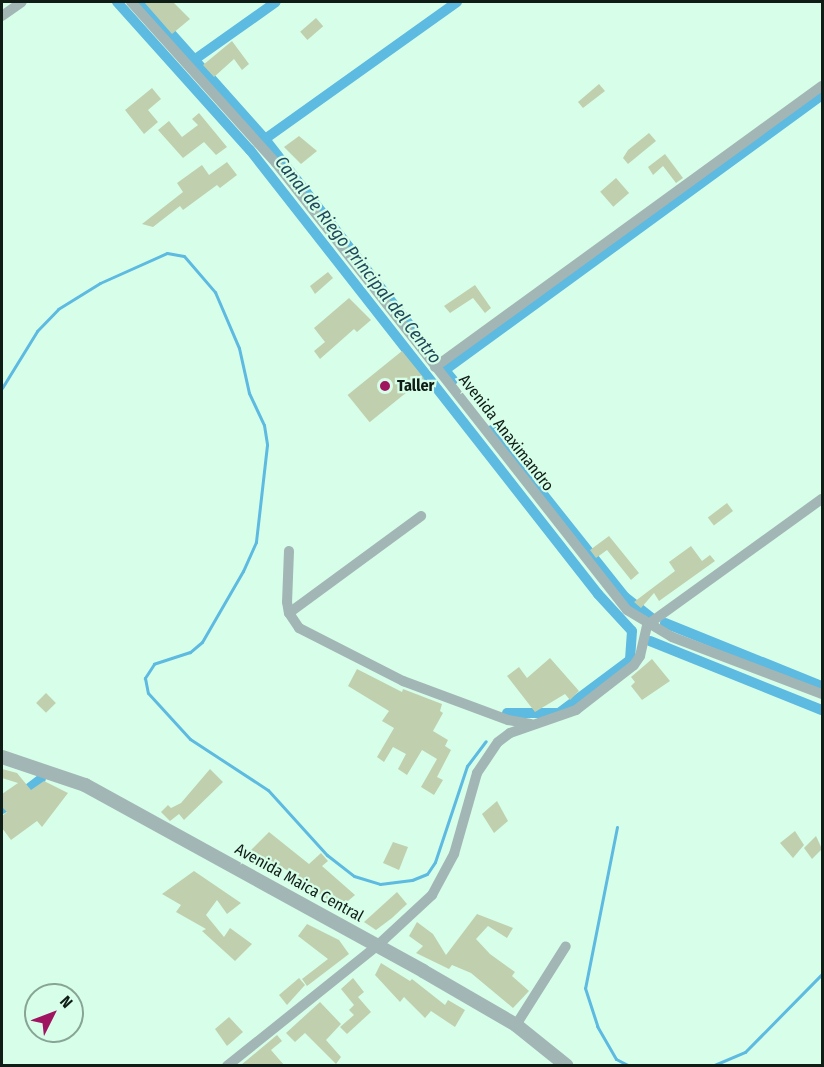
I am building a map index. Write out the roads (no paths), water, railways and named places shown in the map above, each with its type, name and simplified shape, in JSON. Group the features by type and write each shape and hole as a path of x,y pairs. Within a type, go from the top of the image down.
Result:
{"street":[{"path":"2,16 22,2"},
{"name":"Avenida Anaximandro","path":"131,2 276,163 610,592 647,625 822,694"},
{"path":"435,367 822,86"},
{"path":"227,1065 378,945 432,895 447,871 468,798 488,756 510,733 576,710 634,665 640,656 647,625 822,499"},
{"path":"289,613 421,516"},
{"path":"289,551 289,613 311,636 376,669 508,720 535,725"},
{"name":"Avenida Maica Central","path":"2,757 85,784 378,945 516,1026 567,1065"},
{"path":"516,1026 566,946"}],"waterway":[{"name":"Canal de Riego Principal del Centro","path":"117,2 250,150 598,594 632,631 630,660 559,713 507,713"},
{"path":"143,2 265,139 412,328"},
{"path":"194,60 276,2"},
{"path":"265,139 457,2"},
{"path":"453,380 445,370 822,95"},
{"path":"2,388 37,331 58,309 100,283 167,253 184,256 215,292 239,348 249,393 264,425 267,445 256,542 243,571 202,642 190,652 154,664 145,678 148,693 190,739 268,790 327,855 354,876 380,884 412,880 427,874 435,862 467,766 486,741"},
{"path":"492,430 625,597 651,617"},
{"path":"665,623 822,686"},
{"name":"Canal de Riego Principal del Centro","path":"650,641 822,710"},
{"path":"2,809 41,779"},
{"path":"617,827 585,988 597,1026 616,1059 630,1066"},
{"path":"712,1066 745,1052 822,974"}],"place":[{"name":"Taller","path":"385,386"}]}
